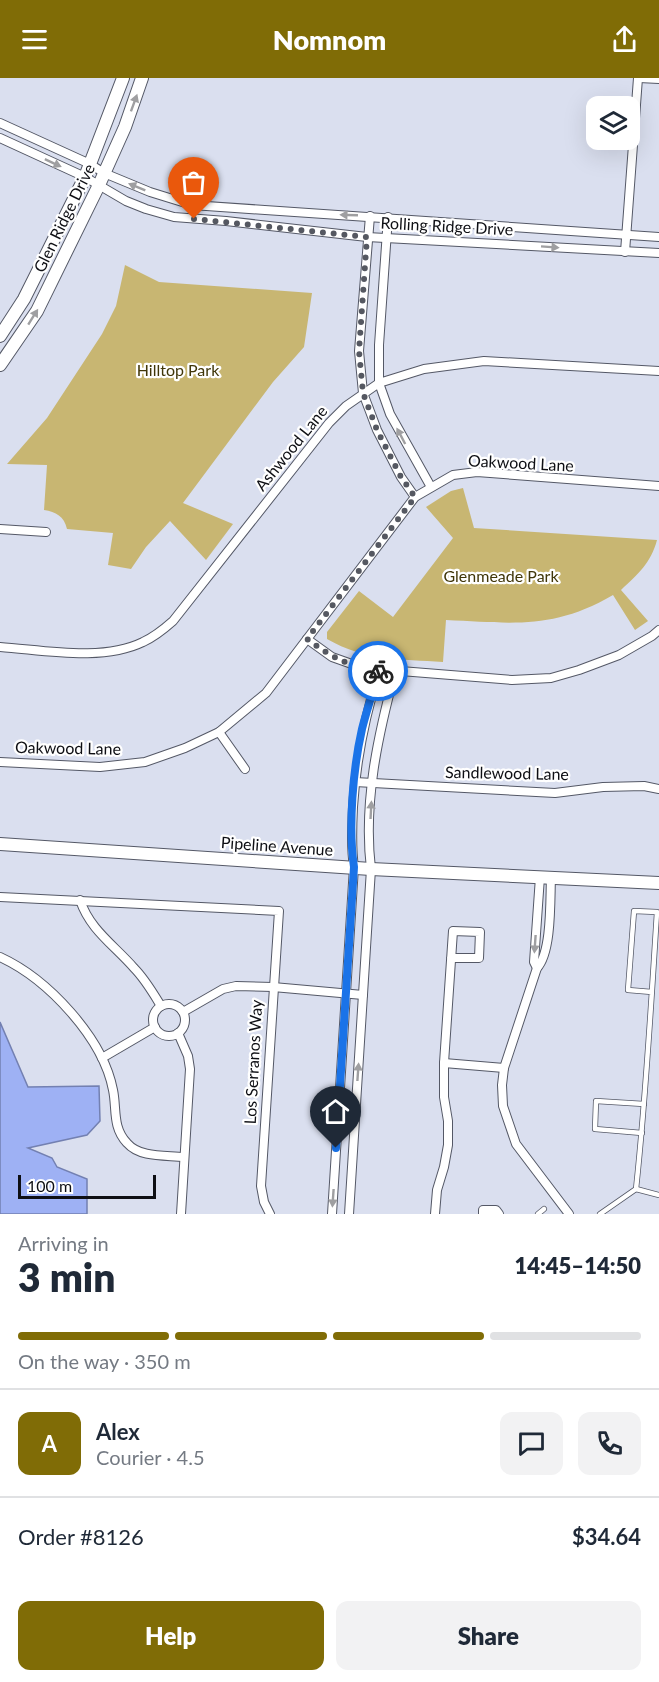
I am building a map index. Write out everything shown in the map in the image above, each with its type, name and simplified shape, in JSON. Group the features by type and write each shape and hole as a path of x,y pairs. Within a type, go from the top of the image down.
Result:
{"main road":[{"name":"Glen Ridge Drive","path":"0,336 24,299 85,177 123,78"},
{"name":"Glen Ridge Drive","path":"0,365 37,311 101,179 142,78"},
{"name":"Pipeline Avenue","path":"0,844 371,869 659,883"}],"street":[{"path":"625,252 639,78 659,80"},
{"name":"Rolling Ridge Drive","path":"0,123 90,164 101,179 146,209 174,217 367,237 659,253"},
{"name":"Rolling Ridge Drive","path":"0,138 85,177 101,179 192,205 659,237"},
{"path":"370,216 359,351 363,393 382,440 401,477 415,497"},
{"path":"388,217 379,345 379,383 390,414 431,487"},
{"name":"Ashwood Lane","path":"0,647 99,653 128,648 156,635 173,621 329,423 363,393 379,383 424,369 484,361 659,371"},
{"name":"Oakwood Lane","path":"0,762 100,767 145,762 185,748 219,732 266,693 415,497 453,475 477,472 659,486"},
{"path":"0,529 46,532"},
{"path":"307,639 332,657 363,668 512,680 551,678 579,670 619,656 657,636"},
{"path":"332,1214 354,867 351,848 355,782 362,729 379,671"},
{"path":"349,1214 371,869 369,849 373,783 380,730 396,672"},
{"path":"219,732 245,769"},
{"name":"Sandlewood Lane","path":"355,782 555,793 603,787 644,786 659,789"},
{"path":"537,968 534,962 537,915 545,877"},
{"path":"545,877 549,915 543,962 537,968 504,1068 503,1106 516,1144 569,1214"},
{"path":"0,897 80,900 92,926 137,970 161,1006"},
{"name":"Los Serranos Way","path":"80,900 279,910 261,1186 270,1214"},
{"path":"537,915 549,915"},
{"path":"435,1214 437,1190 448,1145 444,1064 451,958 453,931 480,932 479,958 451,958"},
{"path":"0,957 26,971 57,998 78,1022 102,1058 114,1092 117,1127 127,1144 142,1153 183,1157"},
{"path":"183,1012 223,989 236,986 363,995"},
{"path":"174,1004 183,1012 184,1025 178,1033 165,1035 155,1027 154,1015 161,1006 174,1004"},
{"path":"102,1058 155,1027"},
{"path":"178,1033 188,1056 190,1069 181,1214"},
{"path":"444,1064 504,1068"},
{"path":"483,1214 483,1210 496,1210 499,1214"}],"lane":[{"path":"600,1214 636,1188 642,1133 652,992 657,912 634,911 627,990 652,992"},
{"path":"642,1133 595,1129 596,1111 597,1101 644,1104"},
{"path":"636,1188 659,1195"},
{"path":"538,1214 544,1209"}],"green space":[{"name":"Hilltop Park","path":"125,265 159,282 312,293 304,347 273,382 183,503 233,524 206,560 170,521 146,547 131,569 108,565 113,533 67,529 59,515 44,510 47,465 7,464 47,418 102,334 116,306"},
{"name":"Glenmeade Park","path":"463,488 474,528 657,540 647,562 621,590 648,621 635,630 613,595 571,614 532,622 446,620 443,662 384,658 355,651 327,639 327,632 359,591 393,617 453,538 426,507 451,491"}],"water":[{"path":"0,1022 28,1087 99,1086 100,1121 87,1135 28,1148 52,1158 57,1167 87,1179 87,1214 0,1214"}],"way so far":[{"path":"194,219 367,237 359,351 363,393 377,430 401,477 415,497 307,639 332,657 378,671"}],"route":[{"path":"336,1148 354,867 351,848 357,756 378,671"}]}
